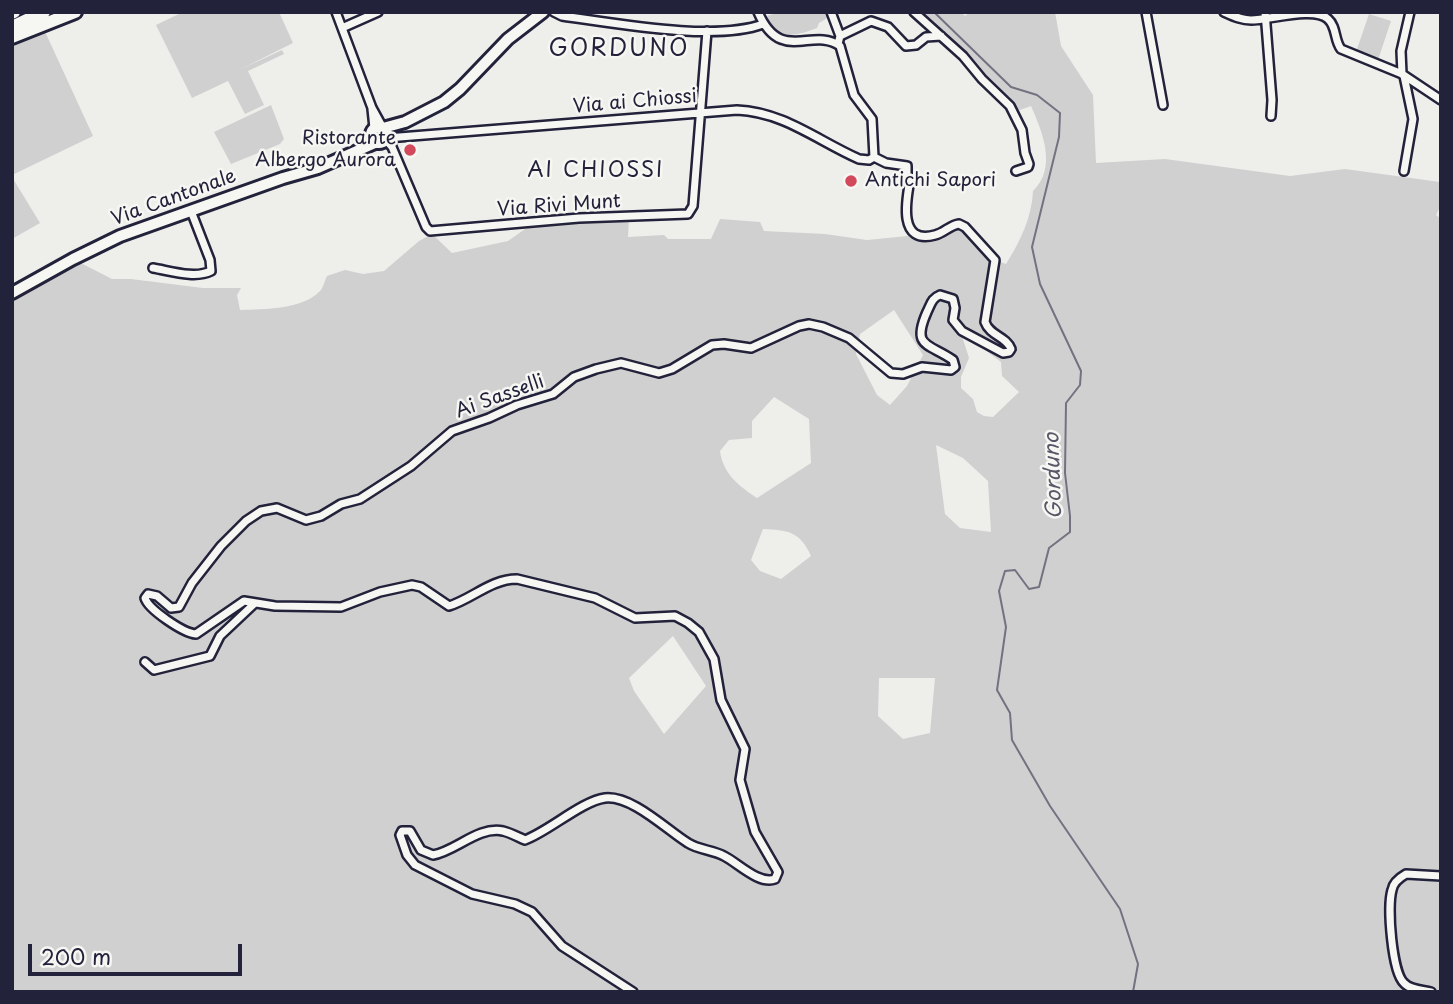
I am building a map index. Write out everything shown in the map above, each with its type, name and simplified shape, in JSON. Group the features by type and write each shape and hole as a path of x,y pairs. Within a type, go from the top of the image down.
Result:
{"highway":[{"path":"12,27 44,12"},
{"path":"12,37 75,12"}],"main road":[{"name":"Via Cantonale","path":"12,293 95,247 318,168 354,150 452,96 508,39 543,12"}],"street":[{"path":"336,12 372,108 379,135"},
{"path":"342,28 378,12"},
{"path":"554,12 562,16 706,32 746,29 763,23"},
{"path":"758,12 769,33 778,38 804,42 839,40 873,21 888,27 906,46 916,45 926,37 941,36"},
{"path":"831,12 854,95 872,119 874,157"},
{"path":"914,12 941,36 1014,112 1022,130 1029,164 1027,168 1016,171"},
{"path":"1146,12 1163,105"},
{"path":"1224,12 1244,19 1265,15 1324,16 1332,23 1340,50 1403,75 1441,100"},
{"path":"1404,171 1413,119 1403,75 1401,51 1410,12"},
{"path":"1265,15 1272,100 1270,117"},
{"path":"700,112 706,32"},
{"name":"Via ai Chiossi","path":"379,135 700,112 737,110 760,113 791,123 857,159 869,160 874,157 886,163 907,166 907,178 910,180 906,209 908,226"},
{"name":"Via Rivi Munt","path":"379,135 392,147 425,227 430,231 579,218 685,215 690,213 693,206 700,112"},
{"path":"405,122 412,134"},
{"path":"153,268 193,274 211,271 210,260 191,211"},
{"name":"Ai Sasselli","path":"256,603 241,603 196,635 184,631 148,606 145,597 154,594 171,608 179,607 187,590 214,554 246,521 261,511 274,508 302,520 321,516 341,504 360,499 408,468 452,431 553,394 581,374 621,363 659,373 672,369 712,345 751,348 804,325 816,325 849,338 887,371 895,374 918,367 951,370 955,365 953,360 928,347 920,337 929,308 935,297 940,295 953,299 953,320 959,329 1003,352 1009,352 1008,343 989,330 985,322 996,266 993,256 962,225 953,225 928,236 915,234 908,226"},
{"path":"145,662 154,670 210,656 220,636 256,603 275,606 341,607 380,592 412,585 421,587 449,607 486,587 517,579 595,598 635,618 675,616 688,623 699,632 714,659 721,700 743,744 745,754 740,780 755,832 777,868 775,879 768,881 724,856 690,844 651,815 612,798 597,800 525,840 495,831 433,855 421,850 410,831 402,831 400,835 407,855 415,865 472,894 515,904 532,912 562,946 633,992"},
{"path":"1431,992 1408,986 1401,979 1394,951 1391,896 1394,884 1406,874 1441,876"}],"shaded area":[{"path":"12,12 36,12 93,136 12,175"},
{"path":"183,12 279,12 293,43 241,69 282,50 284,54 248,71 264,105 245,114 228,81 192,98 156,25"},
{"path":"780,12 827,12 829,17 819,23 817,28 788,35 771,29 767,16"},
{"path":"918,12 961,12 965,16 970,12 1055,12 1061,46 1093,95 1096,163 1165,159 1290,176 1345,169 1440,182 1441,205 1436,215 1441,219 1441,992 12,992 12,293 73,259 112,279 203,288 241,288 237,295 240,310 282,307 312,297 321,290 327,276 345,270 363,274 384,271 419,241 432,234 452,253 508,241 535,222 629,217 628,237 664,235 668,239 711,239 720,219 760,222 764,231 825,234 867,240 925,236 959,224 995,260 1006,264 1024,229 1033,191 1040,182 1046,161 1040,127 1031,106 1014,112","holes":["894,310 923,355 907,386 890,405 877,395 856,354 860,334","962,336 972,340 1001,362 1002,376 1019,392 993,417 984,416 977,412 973,399 961,388 961,377 969,358","774,397 809,419 811,463 757,498 728,473 720,451 729,440 752,438 752,421","936,445 963,458 988,481 991,532 960,528 945,514","763,529 792,534 802,541 811,556 781,579 760,571 751,560","673,636 706,686 664,734 634,691 629,678","879,678 935,678 930,733 903,739 878,716"]},
{"path":"1369,14 1391,21 1378,60 1356,52"},
{"path":"271,105 284,139 280,144 231,164 214,132"},
{"path":"12,177 40,223 12,239"}],"waterway":[{"name":"Gorduno","path":"934,12 1011,87 1037,95 1060,113 1059,137 1032,247 1040,284 1081,371 1080,385 1066,403 1065,473 1070,532 1049,548 1039,587 1029,589 1015,570 1005,571 999,591 1006,627 997,690 1010,713 1012,740 1050,806 1120,909 1138,964 1133,992"}],"place":[{"name":"Ristorante Albergo Aurora","path":"410,150"},
{"name":"Antichi Sapori","path":"851,181"}],"district":[{"name":"GORDUNO","path":"619,50"},
{"name":"AI CHIOSSI","path":"596,171"}]}
